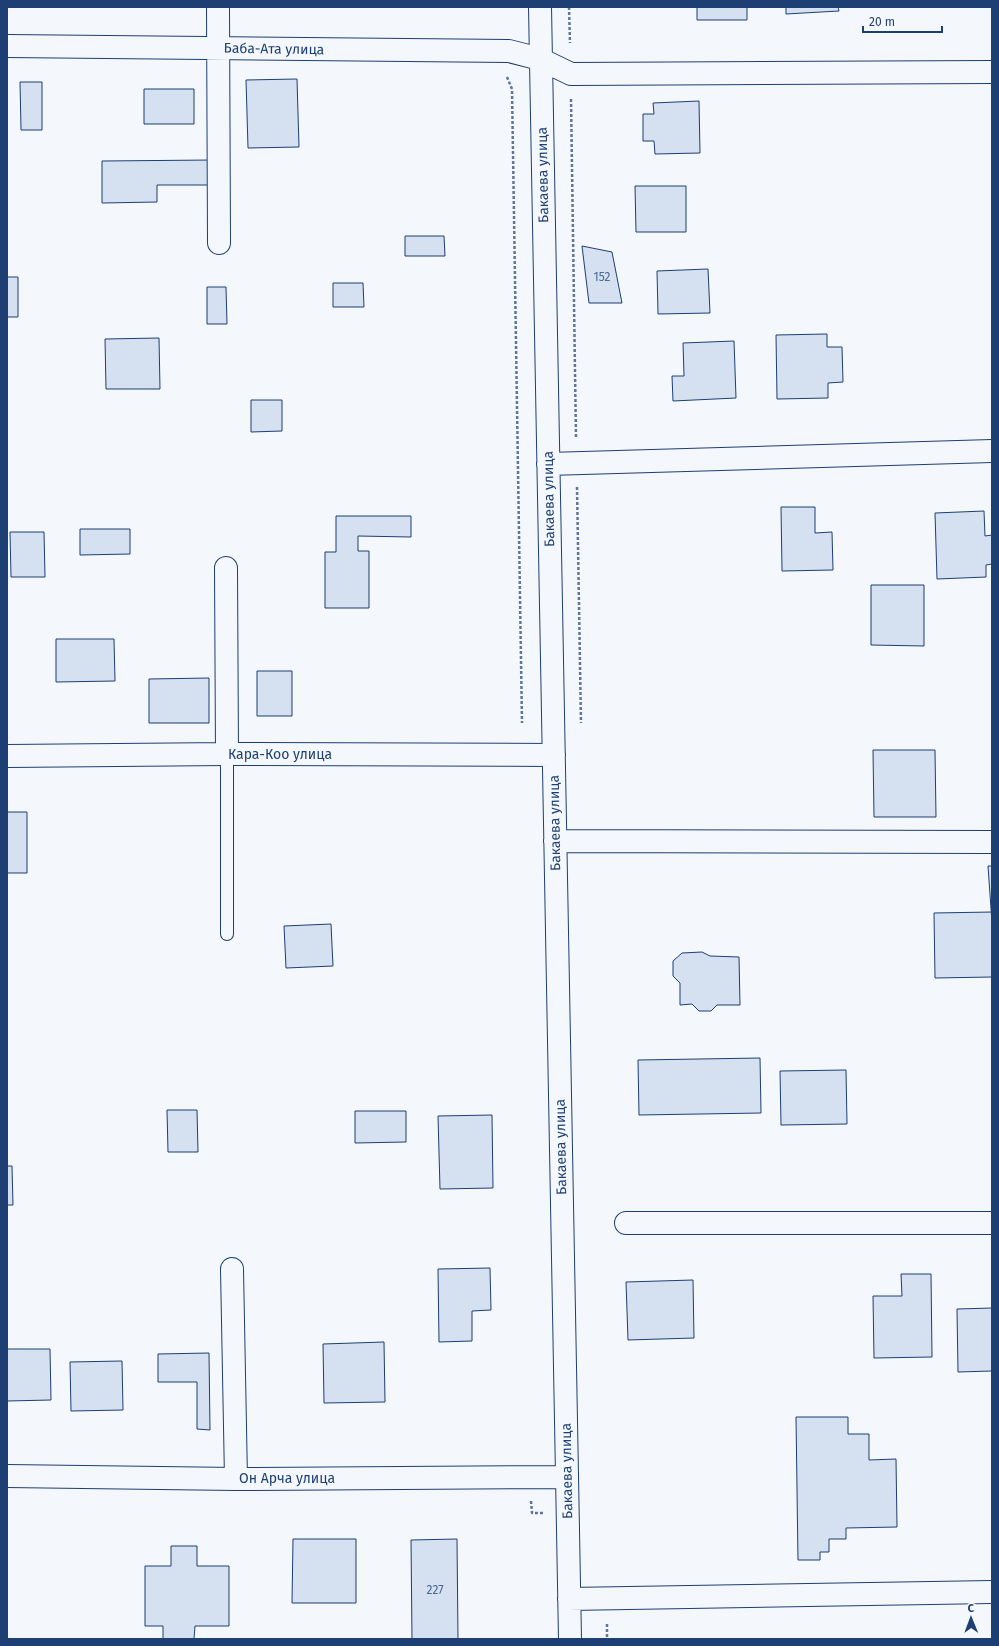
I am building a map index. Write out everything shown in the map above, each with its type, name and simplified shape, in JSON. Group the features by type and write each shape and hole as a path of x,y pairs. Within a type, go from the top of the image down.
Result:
{"street":[{"path":"218,7 219,243"},
{"name":"Бакаева улица","path":"540,7 570,1639"},
{"name":"Баба-Ата улица","path":"7,46 509,51 540,59 571,74 992,72"},
{"path":"548,464 992,451"},
{"path":"226,568 227,754"},
{"name":"Кара-Коо улица","path":"7,756 227,754 554,755"},
{"path":"555,841 992,842"},
{"path":"626,1223 992,1223"},
{"path":"232,1269 236,1478"},
{"name":"Он Арча улица","path":"7,1476 236,1478 567,1477"},
{"path":"569,1599 992,1592"}],"lane":[{"path":"227,754 227,934"}],"path":[{"path":"569,7 570,43"},
{"path":"507,77 512,89 522,723"},
{"path":"571,93 576,444"},
{"path":"577,485 581,723"},
{"path":"531,1495 532,1513 547,1513"},
{"path":"607,1620 607,1639"}],"building":[{"path":"697,7 747,7 747,20 697,20"},
{"path":"786,7 838,7 839,11 786,14"},
{"path":"297,79 299,147 248,148 246,80"},
{"path":"20,82 42,82 42,130 21,130"},
{"path":"144,89 194,89 194,124 144,124"},
{"path":"699,101 700,153 655,154 654,141 643,141 643,114 654,114 653,103"},
{"path":"212,160 212,185 157,185 157,202 102,203 102,161"},
{"path":"635,186 686,186 686,232 636,232"},
{"path":"405,236 444,236 445,256 405,256"},
{"path":"582,246 612,252 622,303 589,303"},
{"path":"708,269 710,313 658,314 657,271"},
{"path":"7,277 18,277 18,317 7,317"},
{"path":"333,283 363,283 364,307 333,307"},
{"path":"207,287 226,287 227,324 207,324"},
{"path":"827,334 827,347 842,347 843,382 828,383 828,398 777,399 776,335"},
{"path":"159,338 160,389 106,389 105,339"},
{"path":"734,341 736,398 673,401 672,376 684,376 683,343"},
{"path":"251,400 282,400 282,431 251,432"},
{"path":"781,507 815,507 815,533 832,532 833,570 782,571"},
{"path":"984,511 985,536 992,535 992,564 986,565 986,577 937,579 935,513"},
{"path":"336,516 411,516 411,537 358,536 358,551 369,551 369,608 325,608 325,552 336,552"},
{"path":"80,529 130,529 130,554 80,555"},
{"path":"10,532 44,532 45,577 11,577"},
{"path":"871,585 924,585 924,646 871,645"},
{"path":"56,639 114,639 115,681 56,682"},
{"path":"257,671 292,671 292,716 257,716"},
{"path":"209,678 209,723 149,723 149,679"},
{"path":"873,750 935,750 936,817 874,817"},
{"path":"7,812 27,812 27,873 7,873"},
{"path":"988,866 992,866 992,923"},
{"path":"992,912 992,977 935,978 934,913"},
{"path":"331,924 333,966 286,968 284,926"},
{"path":"702,952 710,956 739,957 740,1005 717,1005 711,1011 699,1011 692,1004 680,1005 680,983 673,976 673,961 682,953"},
{"path":"760,1058 761,1113 639,1115 638,1060"},
{"path":"846,1070 847,1124 781,1125 780,1071"},
{"path":"167,1110 197,1110 198,1152 168,1152"},
{"path":"355,1111 406,1111 406,1142 355,1143"},
{"path":"492,1115 493,1188 440,1189 438,1116"},
{"path":"7,1166 12,1166 13,1205 7,1205"},
{"path":"490,1268 491,1310 472,1311 472,1341 439,1342 438,1269"},
{"path":"901,1274 931,1274 932,1357 874,1358 873,1296 902,1296"},
{"path":"693,1280 694,1338 628,1340 626,1282"},
{"path":"992,1308 992,1371 958,1372 957,1309"},
{"path":"384,1342 385,1402 324,1403 323,1344"},
{"path":"7,1349 50,1349 51,1400 7,1401"},
{"path":"209,1353 210,1430 197,1429 197,1382 158,1382 158,1354"},
{"path":"122,1361 123,1410 71,1411 70,1362"},
{"path":"796,1417 848,1417 848,1434 869,1434 869,1460 896,1459 897,1527 846,1528 846,1539 829,1539 829,1552 820,1552 820,1560 798,1560"},
{"path":"293,1539 356,1539 356,1603 292,1603"},
{"path":"457,1539 458,1639 412,1639 411,1540"},
{"path":"171,1546 197,1546 197,1566 229,1566 229,1626 195,1626 194,1639 163,1639 163,1626 145,1626 145,1566 171,1566"}]}
